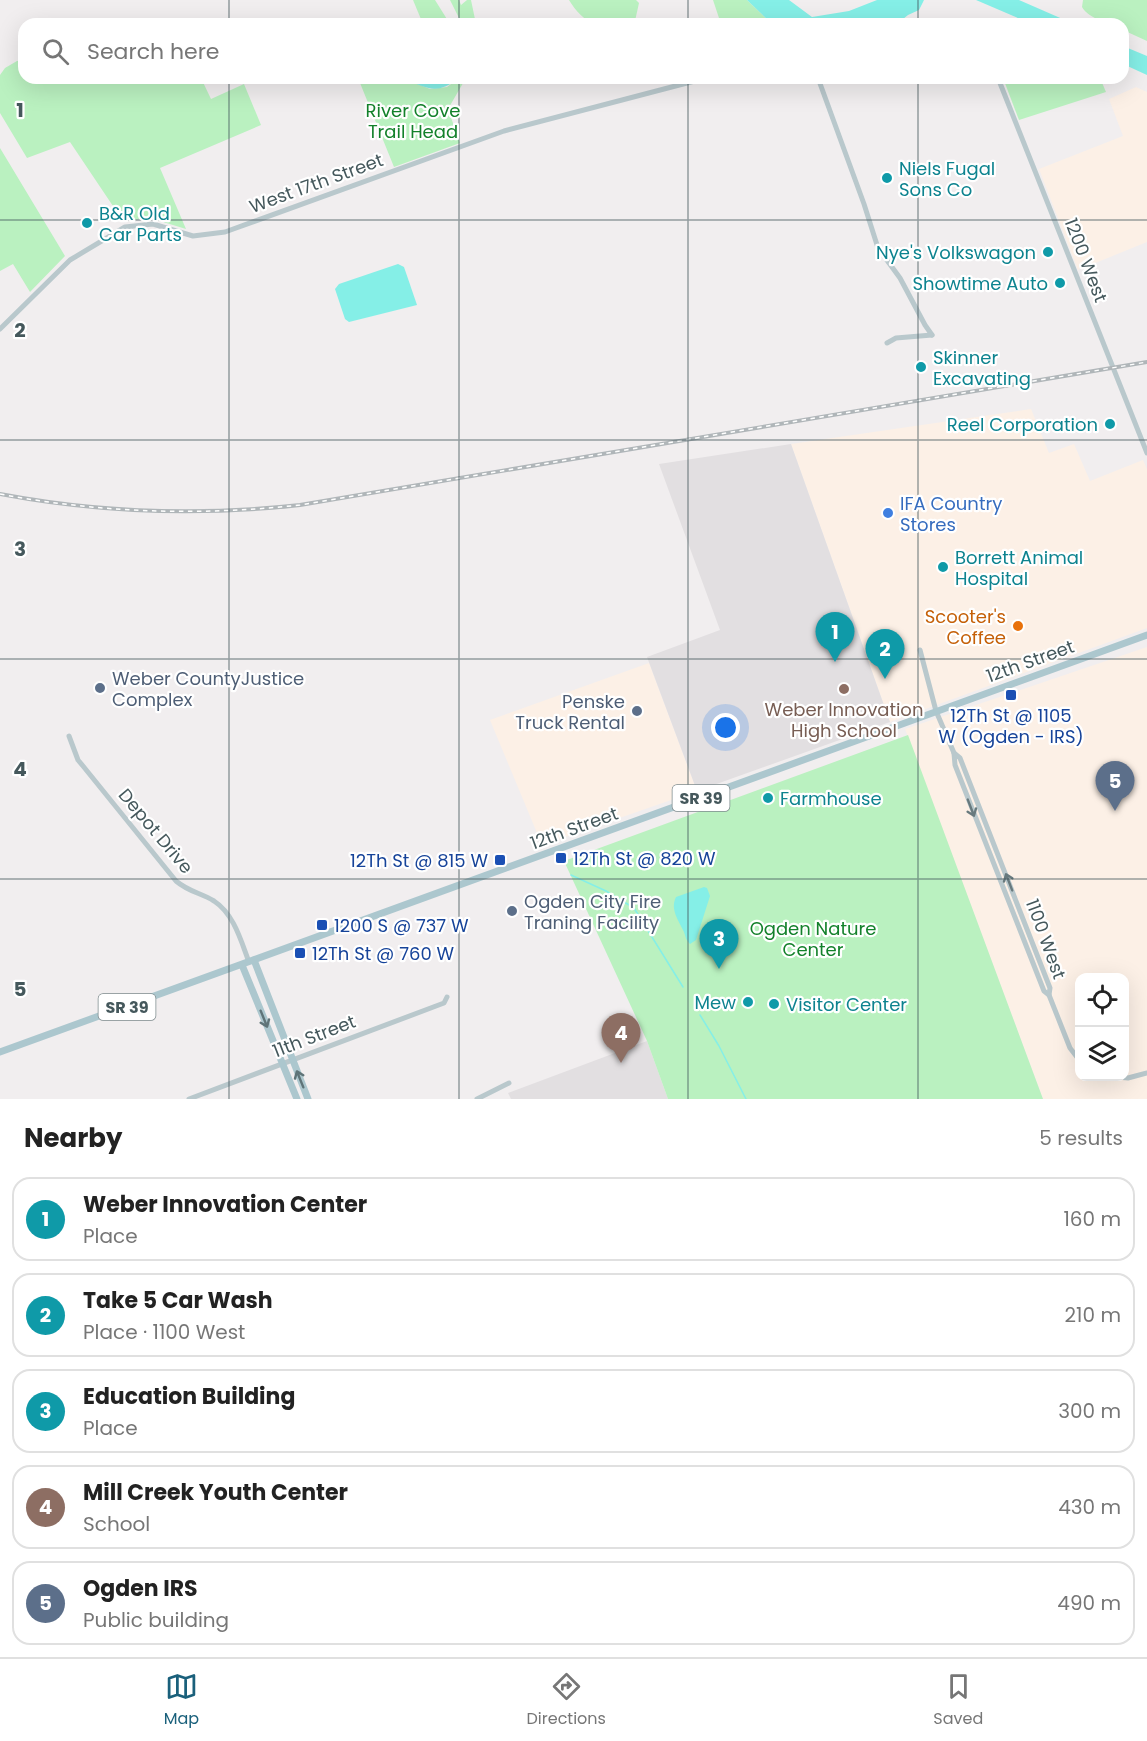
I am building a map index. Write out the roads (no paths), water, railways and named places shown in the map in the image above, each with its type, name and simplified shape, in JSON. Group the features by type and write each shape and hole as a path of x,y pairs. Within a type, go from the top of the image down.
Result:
{"main road":[{"name":"12th Street","path":"0,1054 1147,635"},
{"name":"Depot Drive","path":"249,963 308,1099"},
{"name":"Depot Drive","path":"249,963 282,1064 297,1099"}],"street":[{"name":"West 17th Street","path":"0,329 70,260 88,247 125,227 153,224 193,236 225,232 504,131 683,84"},
{"path":"820,84 878,248 900,278 932,335 896,338 887,343"},
{"name":"1200 West","path":"1000,84 1147,453"},
{"path":"915,336 925,325"},
{"name":"1100 West","path":"920,650 936,711 954,753 960,758 966,772 1050,988 1049,995"},
{"name":"Depot Drive","path":"69,736 82,766 176,880 191,892 209,898 222,909 236,928 249,963"},
{"name":"1100 West","path":"954,753 953,761 1039,981 1049,995"},
{"path":"959,775 966,772"},
{"path":"1049,995 1070,1048 1075,1054"},
{"name":"11th Street","path":"189,1099 444,1003 447,997"},
{"path":"1129,1078 1147,1072"},
{"path":"477,1099 509,1083"}],"water":[{"path":"747,0 789,0 812,17 849,11 877,0 924,0 919,10 904,18 766,18"},
{"path":"976,0 1019,0 1060,18 1018,18"},
{"path":"1129,48 1147,56 1147,75 1129,67"},
{"path":"418,84 451,84 438,89"},
{"path":"398,264 404,267 417,305 349,322 345,319 335,289 339,284"},
{"path":"707,888 710,896 696,940 690,944 675,914 674,901 676,897"}],"waterway":[{"path":"571,875 606,891 634,908 683,987"},
{"path":"700,1015 746,1099"}],"railway":[{"path":"0,494 75,505 150,511 225,511 300,505 1147,362"}],"place":[{"name":"Niels Fugal Sons Co","path":"887,178"},
{"name":"B&R Old Car Parts","path":"87,223"},
{"name":"Nye's Volkswagon","path":"1048,252"},
{"name":"Showtime Auto","path":"1060,283"},
{"name":"Skinner Excavating","path":"921,367"},
{"name":"Reel Corporation","path":"1110,424"},
{"name":"IFA Country Stores","path":"888,513"},
{"name":"Borrett Animal Hospital","path":"943,567"},
{"name":"Scooter's Coffee","path":"1018,626"},
{"name":"Weber Innovation Center","path":"835,662"},
{"name":"Take 5 Car Wash","path":"885,679"},
{"name":"Weber CountyJustice Complex","path":"100,688"},
{"name":"Weber Innovation High School","path":"844,689"},
{"name":"12Th St @ 1105 W (Ogden - IRS)","path":"1011,695"},
{"name":"Penske Truck Rental","path":"637,711"},
{"name":"Farmhouse","path":"768,798"},
{"name":"Ogden IRS","path":"1115,811"},
{"name":"12Th St @ 820 W","path":"561,858"},
{"name":"12Th St @ 815 W","path":"500,860"},
{"name":"Ogden City Fire Traning Facility","path":"512,911"},
{"name":"1200 S @ 737 W","path":"322,925"},
{"name":"12Th St @ 760 W","path":"300,953"},
{"name":"Education Building","path":"719,969"},
{"name":"Mew","path":"748,1002"},
{"name":"Visitor Center","path":"774,1004"},
{"name":"Mill Creek Youth Center","path":"621,1063"}],"park label":[{"name":"River Cove Trail Head","path":"413,120"},
{"name":"Ogden Nature Center","path":"813,938"}]}
